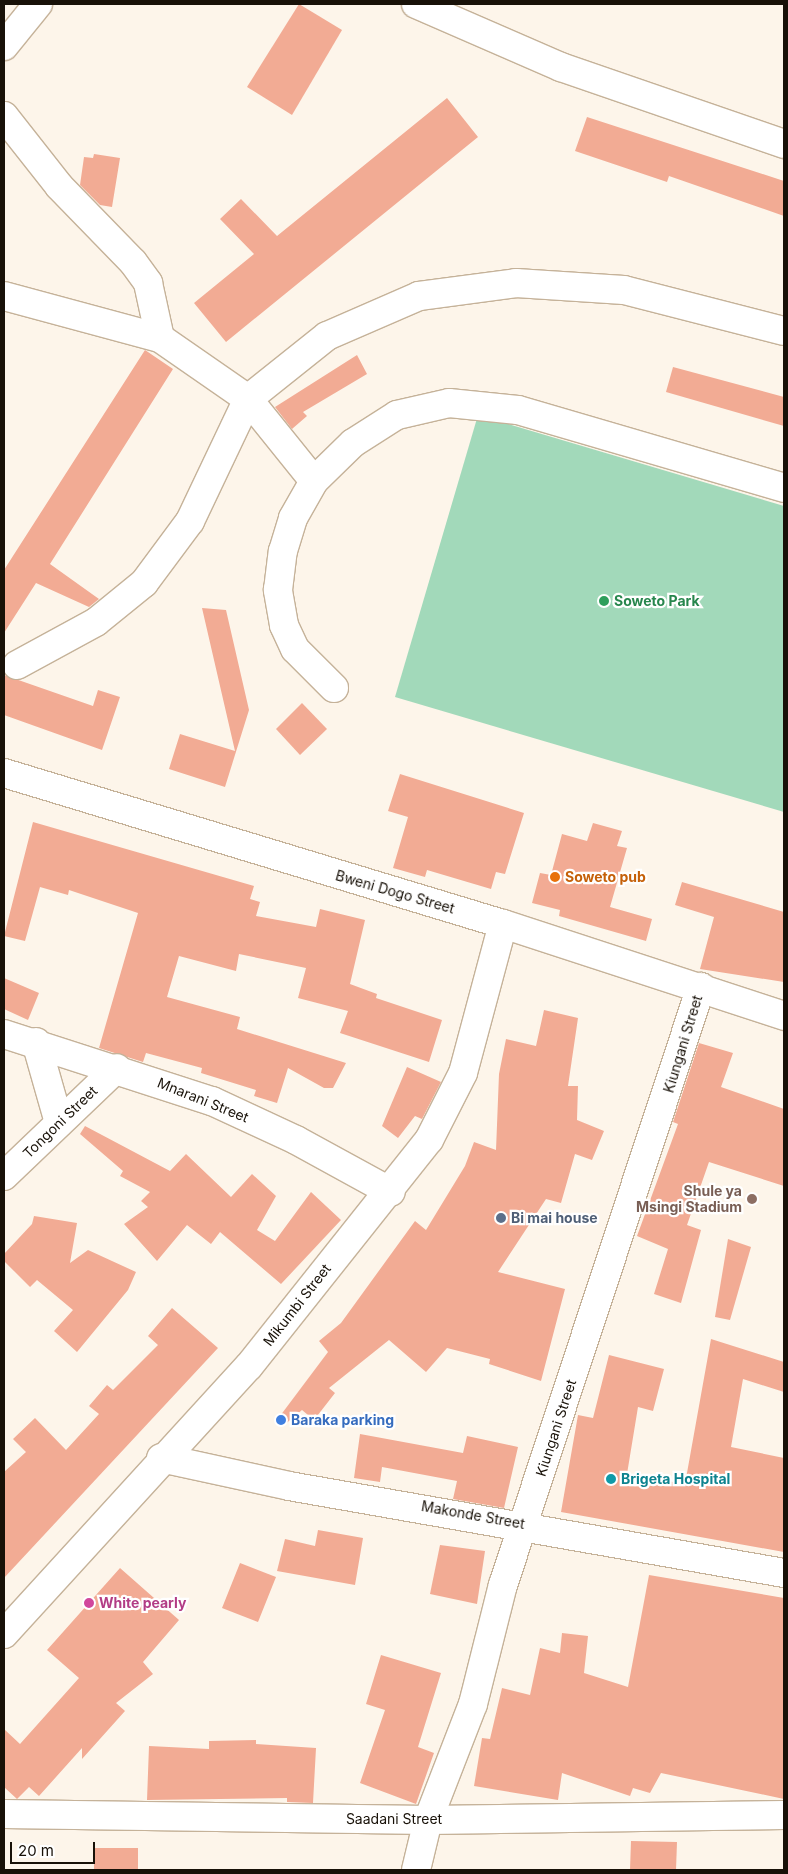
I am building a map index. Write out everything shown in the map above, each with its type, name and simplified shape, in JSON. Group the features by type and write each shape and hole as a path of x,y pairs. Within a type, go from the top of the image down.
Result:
{"street":[{"path":"4,46 38,4"},
{"path":"416,4 561,67 784,144"},
{"path":"4,116 59,186 133,262 148,283 160,338"},
{"path":"17,665 96,622 144,583 190,521 248,399 327,336 419,296 516,283 624,290 784,331"},
{"path":"4,296 160,338 248,399 314,481"},
{"path":"334,688 295,649 284,625 278,590 293,518 314,481 353,443 397,415 449,403 518,410 784,488"},
{"name":"Bweni Dogo Street","path":"4,773 503,924 784,1016"},
{"name":"Mikumbi Street","path":"4,1632 162,1458 249,1366 390,1192 429,1140 463,1074 503,924"},
{"name":"Kiungani Street","path":"416,1870 428,1820 473,1704 503,1585 525,1524 700,988"},
{"name":"Mnarani Street","path":"4,1034 36,1042 212,1101 296,1140 390,1192"},
{"path":"36,1042 58,1123"},
{"name":"Tongoni Street","path":"4,1176 116,1068"},
{"name":"Makonde Street","path":"162,1458 289,1486 525,1524 784,1573"},
{"name":"Saadani Street","path":"4,1814 428,1820 784,1815"}],"green space":[{"name":"Soweto Park","path":"478,415 784,506 784,812 395,697"}],"building":[{"path":"299,4 342,30 292,115 247,87"},
{"path":"447,98 478,137 226,342 194,303 254,254 220,219 241,199 277,236"},
{"path":"587,117 784,181 784,216 669,176 667,182 575,151"},
{"path":"94,154 120,158 112,207 100,205 80,185 84,157 93,158"},
{"path":"145,350 173,369 50,564 99,599 89,607 36,583 4,633 4,570"},
{"path":"357,355 367,374 303,412 307,416 292,429 275,407"},
{"path":"673,367 784,397 784,426 666,392"},
{"path":"202,608 226,610 249,710 225,787 169,769 180,734 235,751"},
{"path":"4,675 93,706 98,690 120,697 102,750 4,715"},
{"path":"302,703 327,729 300,755 276,729"},
{"path":"400,774 524,813 505,874 496,872 491,889 427,870 425,877 393,868 408,817 388,811"},
{"path":"33,822 254,886 250,899 260,902 256,916 316,927 320,909 365,920 350,984 377,994 376,998 442,1020 429,1062 340,1033 348,1011 298,998 306,968 239,954 236,971 179,956 167,997 240,1017 237,1029 346,1063 333,1088 324,1088 288,1068 277,1103 254,1096 256,1090 201,1073 202,1068 146,1053 143,1062 99,1048 138,913 69,890 68,895 40,887 25,941 4,936"},
{"path":"593,823 622,831 617,846 627,848 610,907 652,919 646,941 559,916 560,910 532,903 540,873 551,875 562,834 587,841"},
{"path":"682,882 784,912 784,982 700,969 714,917 675,905"},
{"path":"4,978 39,993 28,1020 4,1009"},
{"path":"544,1010 578,1018 568,1086 578,1086 577,1120 604,1131 592,1160 575,1154 561,1203 546,1199 498,1272 565,1289 541,1381 489,1364 490,1359 447,1348 426,1372 389,1340 329,1388 335,1393 314,1420 302,1410 283,1426 277,1420 328,1352 319,1341 341,1323 415,1221 426,1230 465,1166 474,1142 496,1150 499,1074 506,1039 536,1046"},
{"path":"699,1043 733,1053 721,1087 784,1109 784,1186 709,1162 687,1225 701,1230 681,1303 654,1294 668,1249 637,1236 678,1124 673,1122"},
{"path":"407,1067 441,1082 422,1119 415,1116 398,1138 382,1126"},
{"path":"85,1126 170,1171 186,1154 231,1197 252,1174 276,1196 257,1230 275,1241 311,1192 341,1220 281,1284 220,1232 211,1244 187,1225 157,1261 124,1224 148,1207 141,1201 150,1192 120,1176 123,1171 80,1134"},
{"path":"34,1216 77,1223 70,1263 88,1250 136,1272 128,1290 77,1352 54,1331 73,1310 37,1280 30,1287 4,1261 4,1254 32,1224"},
{"path":"728,1239 751,1247 730,1320 715,1317"},
{"path":"172,1308 218,1348 4,1578 4,1472 26,1452 13,1439 35,1418 66,1450 99,1414 89,1406 107,1385 113,1390 158,1345 148,1336"},
{"path":"711,1339 784,1362 784,1392 743,1379 731,1447 784,1458 784,1552 561,1512 578,1415 593,1418 609,1355 664,1369 653,1411 638,1407 627,1474 685,1484"},
{"path":"360,1434 463,1453 467,1436 518,1447 504,1508 453,1499 457,1481 382,1467 380,1482 354,1478"},
{"path":"318,1530 363,1538 355,1585 277,1571 285,1539 315,1546"},
{"path":"440,1545 485,1551 477,1604 430,1594"},
{"path":"240,1563 276,1577 258,1622 222,1608"},
{"path":"120,1568 179,1620 143,1662 153,1674 116,1703 125,1711 82,1759 82,1748 39,1796 29,1787 17,1799 4,1787 4,1729 20,1744 79,1678 47,1650"},
{"path":"649,1575 784,1598 784,1799 661,1773 650,1793 633,1788 630,1796 562,1773 558,1800 474,1786 482,1738 490,1739 502,1688 530,1695 540,1648 560,1653 562,1633 588,1636 584,1673 628,1687"},
{"path":"381,1655 441,1673 418,1747 434,1753 416,1804 360,1783 385,1710 366,1704"},
{"path":"256,1740 256,1744 316,1748 313,1803 287,1802 287,1798 147,1800 149,1746 209,1749 209,1741"},
{"path":"631,1841 677,1842 676,1870 630,1870"},
{"path":"94,1848 138,1848 138,1870 94,1870"}],"place":[{"name":"Soweto Park","path":"604,601"},
{"name":"Soweto pub","path":"555,877"},
{"name":"Shule ya Msingi Stadium","path":"752,1199"},
{"name":"Bi mai house","path":"501,1218"},
{"name":"Baraka parking","path":"281,1420"},
{"name":"Brigeta Hospital","path":"611,1479"},
{"name":"White pearly","path":"89,1603"}]}
